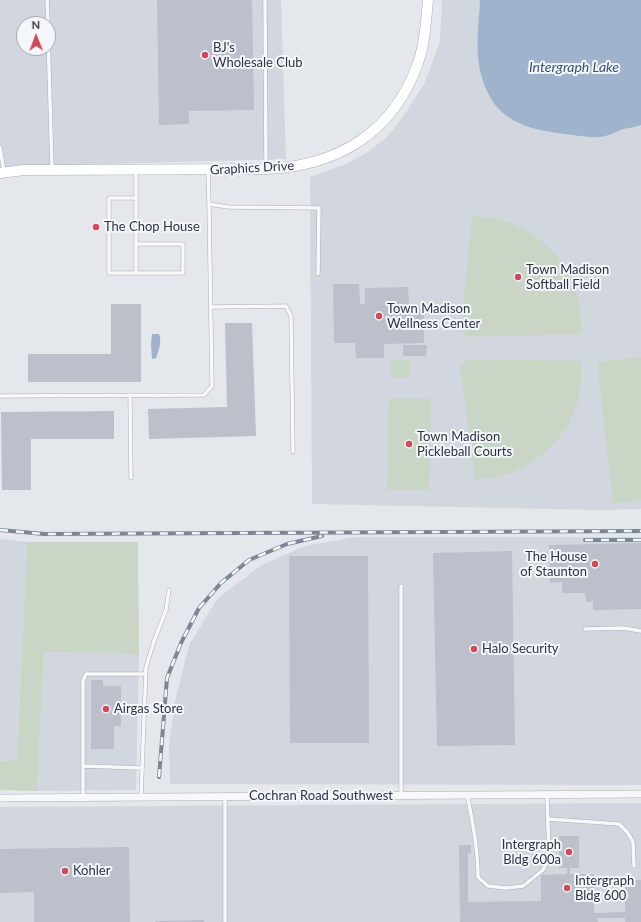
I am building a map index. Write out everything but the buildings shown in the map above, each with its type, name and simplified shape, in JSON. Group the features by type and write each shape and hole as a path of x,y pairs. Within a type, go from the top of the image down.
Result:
{"street":[{"name":"Graphics Drive","path":"2,173 24,170 266,169 303,165 347,150 384,121 398,103 408,86 418,63 425,37 428,0"},
{"name":"Cochran Road Southwest","path":"0,798 641,794"}],"lane":[{"path":"47,0 48,16"},
{"path":"265,0 266,169"},
{"path":"49,56 52,170"},
{"path":"0,147 2,173"},
{"path":"136,170 136,273"},
{"path":"0,396 204,396 212,386 212,306 208,170"},
{"path":"136,198 109,198 109,273 184,273 183,244 136,244"},
{"path":"209,204 228,208 319,208 318,274"},
{"path":"212,306 286,306 291,316 293,452"},
{"path":"130,395 131,478"},
{"path":"401,586 401,796"},
{"path":"141,797 146,667 166,610 169,590"},
{"path":"585,630 623,628 641,631"},
{"path":"83,797 83,681 86,674 146,674"},
{"path":"83,766 142,768"},
{"path":"468,795 475,829 478,857 478,877 488,886 506,888 523,886 543,870 549,857 547,794"},
{"path":"225,797 225,921"},
{"path":"548,819 619,824 628,833 633,842 634,866"}],"shaded area":[{"path":"0,0 281,0 286,159 0,167"},
{"path":"442,0 641,0 641,509 602,510 312,504 310,177 344,165 366,153 385,139 400,121 423,86 440,41"},
{"path":"355,537 641,537 641,785 170,784 169,745 175,701 189,645 218,598 262,565 305,546"},
{"path":"0,539 27,542 17,760 0,761"},
{"path":"44,652 139,654 136,790 37,791"},
{"name":"Kohler","path":"641,803 641,922 0,922 0,807"}],"green space":[{"name":"Town Madison Softball Field","path":"472,216 494,218 509,222 536,237 558,257 573,283 578,298 581,334 468,337 461,329"},
{"path":"641,357 641,500 613,503 597,362"},
{"path":"469,359 581,361 581,382 579,395 570,421 563,432 544,453 521,468 508,474 475,480 460,366"},
{"path":"391,360 410,360 410,377 391,377"},
{"name":"Town Madison Pickleball Courts","path":"389,398 431,399 429,490 387,490"},
{"path":"27,542 138,542 139,654 44,652 37,791 0,790 0,761 17,760"}],"water":[{"name":"Intergraph Lake","path":"480,0 641,0 641,125 623,129 609,135 591,137 533,128 509,118 491,99 480,70 478,44"},
{"path":"152,334 159,334 160,343 156,358 152,359 151,344"}],"railway":[{"path":"0,530 44,534 641,531"},
{"path":"159,777 167,678 181,643 199,608 221,583 249,560 287,544 322,536"},
{"path":"585,540 641,540"}],"place":[{"name":"BJ's Wholesale Club","path":"205,55"},
{"name":"The Chop House","path":"96,227"},
{"name":"Town Madison Softball Field","path":"518,277"},
{"name":"Town Madison Wellness Center","path":"379,316"},
{"name":"Town Madison Pickleball Courts","path":"409,444"},
{"name":"The House of Staunton","path":"595,564"},
{"name":"Halo Security","path":"474,649"},
{"name":"Airgas Store","path":"106,709"},
{"name":"Intergraph Bldg 600a","path":"569,852"},
{"name":"Kohler","path":"65,871"},
{"name":"Intergraph Bldg 600","path":"567,888"}]}
